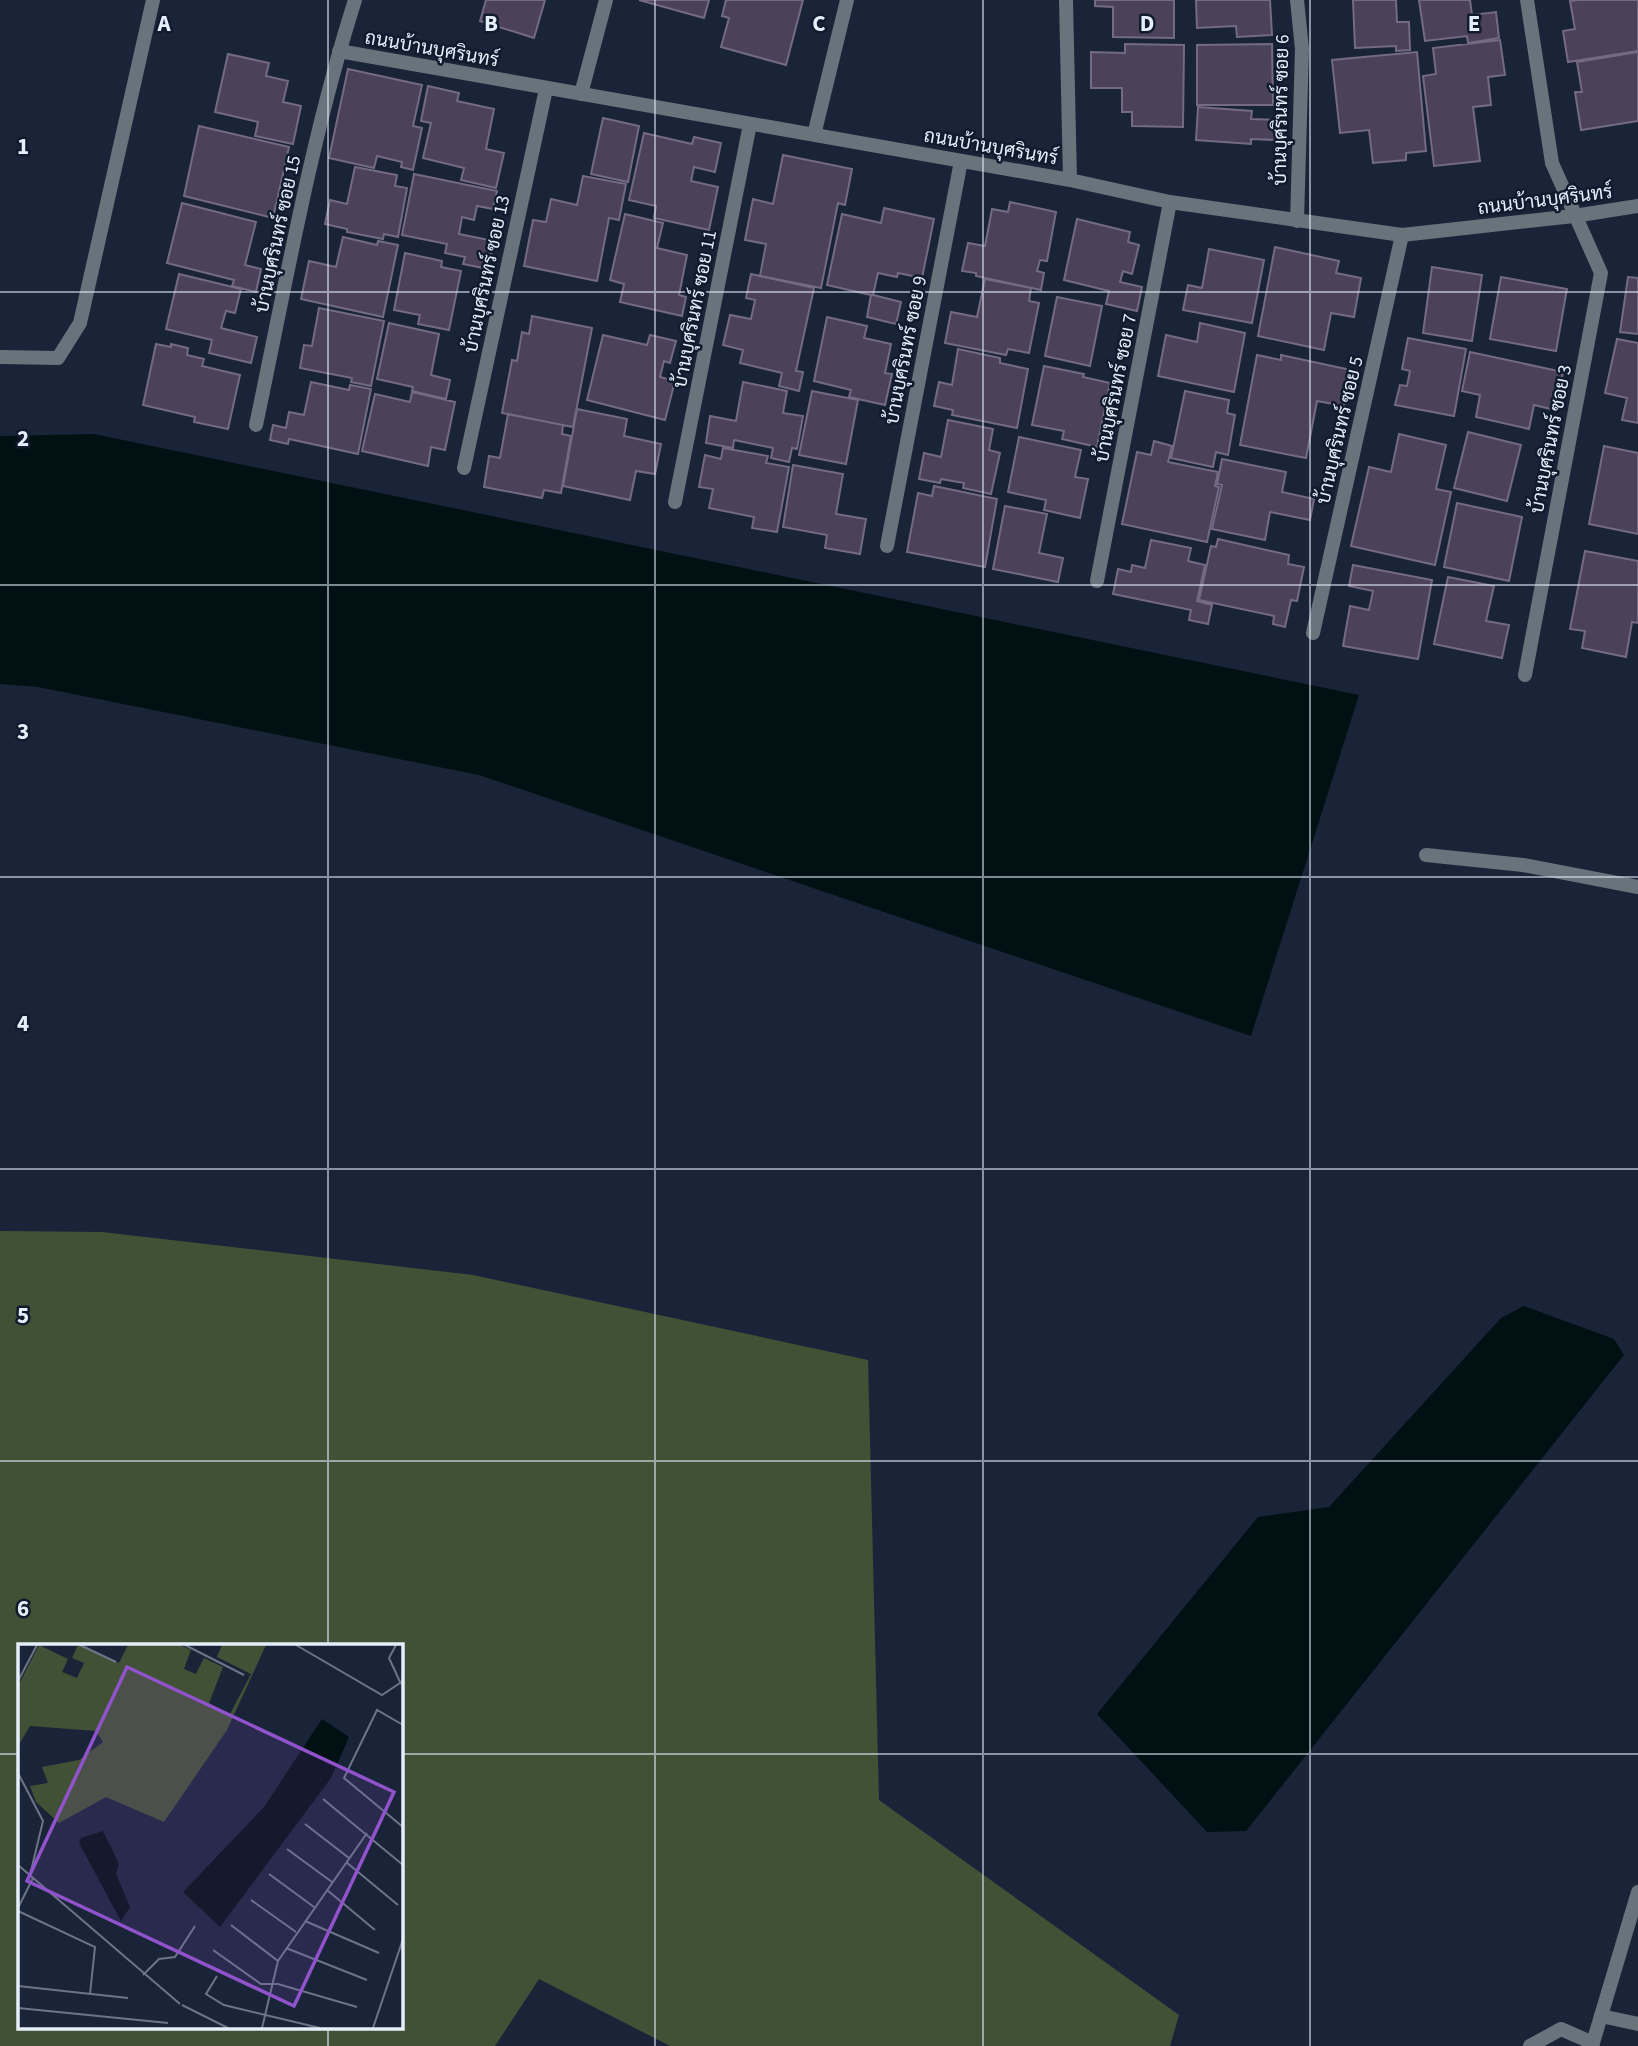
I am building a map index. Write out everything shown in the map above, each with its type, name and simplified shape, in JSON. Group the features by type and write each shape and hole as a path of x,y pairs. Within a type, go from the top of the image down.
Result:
{"street":[{"path":"0,357 58,358 79,323 153,0"},
{"name":"บ้านบุศรินทร์ ซอย 15","path":"256,425 319,131 355,0"},
{"path":"581,94 606,0"},
{"path":"814,135 847,0"},
{"path":"1066,0 1070,180"},
{"name":"บ้านบุศรินทร์ ซอย 6","path":"1297,0 1302,49 1297,221"},
{"name":"บ้านบุศรินทร์ ซอย 3","path":"1525,675 1601,273 1552,163 1527,0"},
{"name":"ถนนบ้านบุศรินทร์","path":"339,51 1070,180 1170,202 1402,235 1574,216 1638,206"},
{"name":"บ้านบุศรินทร์ ซอย 13","path":"464,468 546,89"},
{"name":"บ้านบุศรินทร์ ซอย 11","path":"675,502 750,124"},
{"name":"บ้านบุศรินทร์ ซอย 9","path":"887,546 961,161"},
{"name":"บ้านบุศรินทร์ ซอย 7","path":"1097,581 1170,202"},
{"name":"บ้านบุศรินทร์ ซอย 5","path":"1313,633 1402,235"},
{"path":"1426,855 1523,865 1638,887"},
{"path":"1530,2046 1562,2029 1593,2044 1638,1892"},
{"path":"1601,2016 1638,2024"}],"green space":[{"path":"0,1231 102,1232 473,1275 868,1360 879,1800 1179,2015 1170,2046 670,2046 539,1979 495,2046 0,2046"}],"shaded area":[{"path":"94,434 1359,695 1251,1036 479,775 38,687 0,684 0,436"},
{"path":"1524,1306 1614,1339 1624,1355 1246,1831 1207,1832 1097,1714 1258,1517 1329,1507 1501,1318"}],"building":[{"path":"486,0 545,0 534,38 480,21"},
{"path":"639,0 709,0 704,18"},
{"path":"726,0 803,0 786,65 721,47 729,18 722,16"},
{"path":"1095,0 1174,0 1174,38 1113,37 1113,7 1095,6"},
{"path":"1196,0 1270,0 1272,35 1237,37 1236,26 1197,28"},
{"path":"1353,0 1396,0 1397,22 1409,22 1410,50 1396,51 1396,46 1355,48"},
{"path":"1419,0 1470,0 1472,15 1496,12 1499,38 1468,43 1467,36 1425,41"},
{"path":"1638,0 1638,51 1568,62 1563,31 1575,29 1570,1"},
{"path":"1500,40 1505,75 1488,77 1491,105 1473,107 1480,161 1434,166 1423,76 1436,74 1433,48"},
{"path":"1125,44 1184,45 1183,127 1132,126 1132,112 1122,112 1122,88 1091,88 1091,52 1125,53"},
{"path":"1272,44 1273,105 1197,105 1197,45"},
{"path":"1417,52 1426,151 1406,153 1406,160 1373,163 1369,130 1340,133 1332,60"},
{"path":"1638,52 1638,121 1581,130 1575,92 1582,92 1577,62"},
{"path":"228,54 269,63 266,76 288,81 283,102 301,106 293,144 255,136 258,122 215,112"},
{"path":"348,69 422,85 413,126 422,128 413,170 401,167 402,162 377,156 374,168 329,158"},
{"path":"428,86 459,93 457,101 494,109 486,149 504,153 496,188 461,180 464,168 423,158 431,123 421,121"},
{"path":"1198,107 1252,111 1251,119 1276,120 1275,140 1251,139 1251,144 1196,140"},
{"path":"603,118 639,126 628,182 591,174"},
{"path":"199,126 289,147 273,218 184,196"},
{"path":"644,133 692,144 694,137 721,143 715,172 694,167 691,181 718,187 709,230 654,218 656,206 629,200"},
{"path":"783,155 852,169 845,205 838,203 821,288 760,276 766,244 745,240 753,199 773,204"},
{"path":"355,167 397,175 395,186 407,188 398,237 384,234 383,239 347,232 347,229 325,224 330,200 347,204"},
{"path":"414,174 497,191 493,209 477,206 474,220 462,217 459,234 494,241 488,269 463,264 465,257 445,253 447,244 402,235"},
{"path":"583,176 626,184 619,220 609,218 597,281 524,266 533,220 546,222 551,199 577,205"},
{"path":"1010,202 1056,212 1047,261 1040,260 1037,271 1044,273 1041,290 962,271 968,243 985,246 992,209 1008,212"},
{"path":"182,203 256,222 245,265 261,269 256,292 232,286 234,280 167,263"},
{"path":"884,208 934,219 922,278 898,273 897,277 878,273 873,295 901,302 896,324 867,317 871,295 827,285 842,214 881,223"},
{"path":"625,214 663,223 657,248 687,255 679,295 686,297 682,316 620,302 624,284 610,280"},
{"path":"1077,219 1130,232 1128,242 1139,245 1132,274 1123,271 1120,282 1142,287 1137,311 1106,304 1109,291 1064,280"},
{"path":"343,237 377,245 378,241 398,245 383,317 301,299 309,261 336,267"},
{"path":"1275,247 1339,261 1336,273 1361,278 1354,317 1331,313 1324,350 1258,336"},
{"path":"1209,249 1264,260 1252,323 1183,310 1188,285 1202,288"},
{"path":"405,253 442,261 441,267 461,271 449,330 418,324 420,315 394,310"},
{"path":"1432,267 1482,275 1472,341 1423,333"},
{"path":"179,274 241,289 235,313 226,311 221,328 257,337 251,363 209,353 212,340 166,329"},
{"path":"751,274 814,288 796,371 803,372 799,391 779,386 782,373 740,363 743,350 723,345 730,315 751,319 755,300 746,298"},
{"path":"1501,277 1567,289 1556,351 1490,339"},
{"path":"1628,277 1638,278 1638,334 1620,332"},
{"path":"985,279 1031,288 1029,301 1039,303 1029,353 1008,349 1006,355 945,343 951,312 977,317"},
{"path":"1057,297 1102,306 1090,366 1045,356"},
{"path":"319,308 384,321 371,386 351,382 352,378 300,368 304,345 312,346"},
{"path":"532,316 592,328 573,427 502,413 512,360 517,361 522,332 529,334"},
{"path":"827,317 867,326 864,338 891,344 885,373 892,374 885,405 849,397 851,390 814,381"},
{"path":"389,323 439,334 431,375 450,380 446,399 412,391 413,387 377,379"},
{"path":"1200,323 1245,333 1234,392 1158,376 1166,335 1197,342"},
{"path":"603,335 647,345 650,335 676,341 670,363 664,361 660,377 675,381 665,420 587,400"},
{"path":"1408,338 1466,349 1454,416 1395,405 1400,385 1407,386 1410,371 1402,369"},
{"path":"1617,339 1638,343 1638,423 1622,420 1627,398 1605,393"},
{"path":"156,344 188,348 187,355 204,359 202,366 240,375 228,429 194,422 195,417 143,405"},
{"path":"958,349 1000,358 1000,363 1028,369 1017,428 952,415 953,410 934,406 939,382 952,385"},
{"path":"1470,352 1563,372 1555,410 1534,405 1529,429 1476,417 1480,395 1462,391"},
{"path":"1257,355 1281,360 1281,355 1351,370 1344,406 1317,401 1306,458 1240,445"},
{"path":"1044,366 1084,374 1083,377 1110,383 1097,447 1062,439 1064,431 1032,425"},
{"path":"311,382 349,390 350,385 371,389 358,454 289,439 288,444 270,440 273,425 286,428 289,412 304,415"},
{"path":"743,382 787,391 783,413 803,416 797,449 792,448 789,462 771,458 773,448 734,440 733,448 706,443 710,416 736,421"},
{"path":"812,391 858,400 846,464 799,455"},
{"path":"1185,391 1229,400 1227,413 1235,415 1228,455 1216,452 1213,467 1171,458"},
{"path":"412,392 455,402 445,450 431,447 428,466 362,451 375,394 410,402"},
{"path":"577,409 627,419 624,436 661,444 655,474 636,471 630,500 563,486"},
{"path":"508,414 563,425 562,434 571,436 561,493 544,490 542,498 484,487 489,456 500,458"},
{"path":"948,420 993,429 989,450 1000,453 991,494 963,488 964,483 941,479 940,483 919,479 924,453 941,457"},
{"path":"1468,432 1521,445 1507,501 1454,488"},
{"path":"1399,434 1446,445 1436,489 1451,492 1435,565 1351,546 1369,467 1391,472"},
{"path":"1019,437 1081,450 1075,477 1088,479 1080,518 1044,510 1046,500 1008,492"},
{"path":"1154,441 1172,446 1168,462 1218,472 1215,486 1219,487 1207,542 1122,524 1137,452 1151,455"},
{"path":"1604,446 1638,453 1638,534 1589,524"},
{"path":"723,448 768,456 766,463 789,467 777,532 752,528 754,517 709,508 713,489 699,487 705,455 721,459"},
{"path":"1222,459 1286,472 1282,492 1314,499 1310,520 1270,512 1265,540 1212,529 1222,485 1217,484"},
{"path":"793,465 843,474 836,514 866,519 860,554 825,548 827,535 783,527"},
{"path":"934,486 997,499 985,567 907,552 918,493 932,496"},
{"path":"1457,503 1522,517 1509,581 1444,567"},
{"path":"1005,506 1047,514 1039,553 1063,558 1058,582 993,569"},
{"path":"1218,539 1289,555 1288,564 1304,567 1297,601 1291,600 1285,627 1273,624 1274,616 1199,600 1211,546 1216,547"},
{"path":"1151,540 1191,548 1188,561 1205,565 1197,601 1212,605 1208,624 1189,620 1191,610 1113,594 1118,569 1131,572 1132,565 1145,568"},
{"path":"1585,551 1638,561 1638,623 1632,622 1626,657 1582,648 1585,631 1570,629"},
{"path":"1353,565 1432,580 1418,659 1343,646 1350,606 1369,610 1373,591 1349,586"},
{"path":"1448,577 1494,586 1486,621 1509,625 1502,658 1434,644"}]}
